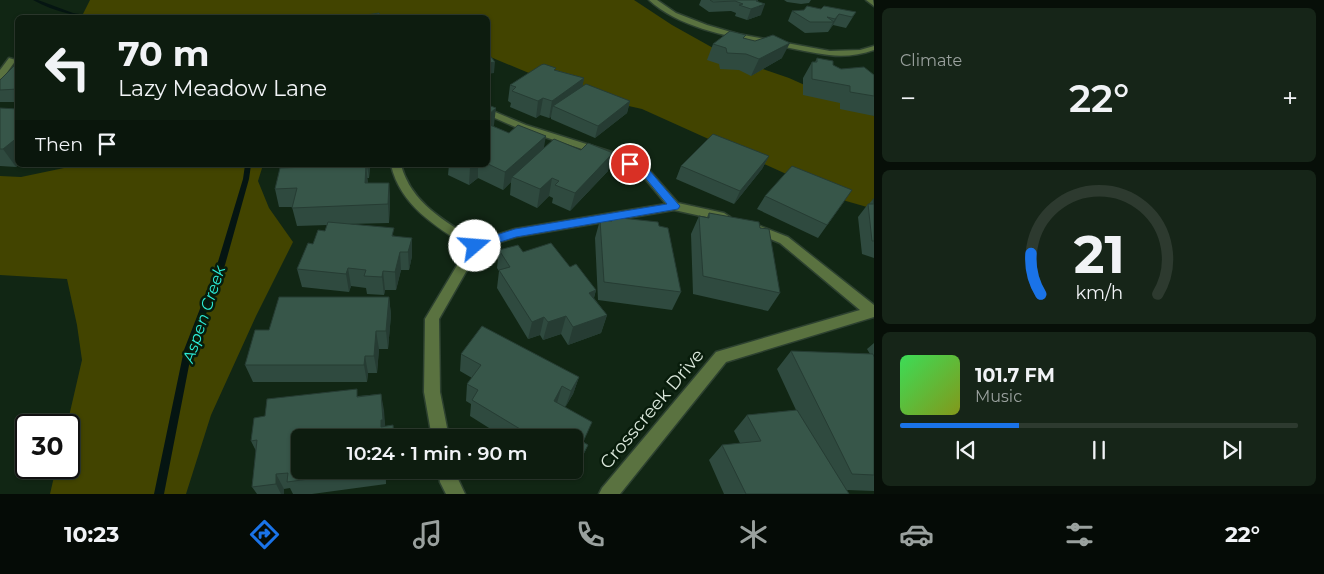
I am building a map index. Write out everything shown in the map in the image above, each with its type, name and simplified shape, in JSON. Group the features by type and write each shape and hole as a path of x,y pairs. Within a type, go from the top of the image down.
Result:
{"street":[{"path":"652,0 674,14 704,27 737,36 830,54 860,52 874,48"},
{"path":"870,0 874,4"},
{"path":"0,76 12,60"},
{"path":"490,113 523,127 614,156 646,173 674,206"},
{"path":"396,167 397,179 426,214 475,246"},
{"path":"438,429 432,392 432,319 475,246 515,233 674,206 732,218 784,240 873,311"},
{"name":"Crosscreek Drive","path":"608,494 722,358 873,311"},
{"path":"448,479 456,494"}],"shaded area":[{"path":"90,0 634,0 672,25 731,58 789,78 874,116 874,209 846,201 642,109 584,96 490,57 490,15 82,15"},
{"path":"66,167 262,167 258,181 269,208 293,242 256,316 211,415 186,494 50,494 53,479 80,479 80,414 70,414 82,360 67,279 0,275 0,176 21,177"}],"building":[{"path":"710,0 757,0 765,4 751,9 739,5 743,4 735,1 713,2"},
{"path":"807,6 821,9 824,6 856,12 852,17 839,14 835,19 827,17 834,22 810,22 792,11 804,10"},
{"path":"730,31 746,35 743,38 755,41 773,35 790,43 759,59 746,54 727,53 726,48 713,44"},
{"path":"490,56 495,62 490,63"},
{"path":"817,58 833,61 833,65 841,69 864,67 874,75 874,96 850,92 850,86 812,79 812,62 817,62"},
{"path":"544,64 556,68 554,70 584,78 552,101 543,98 538,101 512,91 516,87 510,85"},
{"path":"15,65 15,89 0,90 0,80"},
{"path":"586,84 630,101 598,126 553,106"},
{"path":"490,106 496,108 490,113"},
{"path":"0,108 15,109 15,139 3,149 0,149"},
{"path":"490,125 509,133 518,125 546,136 505,172 490,165"},
{"path":"713,134 769,156 740,191 681,166"},
{"path":"554,139 581,150 588,143 613,153 575,193 555,185 559,181 552,178 540,189 512,177"},
{"path":"792,166 852,190 827,225 765,196"},
{"path":"366,167 365,183 389,183 388,204 292,208 297,188 275,189 280,168"},
{"path":"868,204 874,204 874,241 872,241"},
{"path":"709,213 759,222 760,228 769,229 780,293 703,276 699,216 709,218"},
{"path":"612,217 658,222 659,226 668,228 681,292 604,282 600,220 612,221"},
{"path":"328,222 394,228 392,236 412,238 408,252 400,252 395,272 383,271 382,277 364,276 366,270 348,268 346,274 297,269 308,243 313,244 318,230 325,231"},
{"path":"551,243 570,267 576,264 596,290 589,293 607,315 573,327 566,316 548,322 544,317 532,322 499,270 510,267 499,250 518,245 523,252"},
{"path":"279,297 389,297 386,331 376,331 374,356 365,356 364,365 245,365 255,330 269,330"},
{"path":"482,326 579,377 571,391 562,386 554,401 592,422 583,442 583,429 520,429 472,400 478,390 467,384 481,365 461,354"},
{"path":"791,351 873,354 874,475 852,474"},
{"path":"357,389 357,397 381,394 383,420 381,420 381,427 393,425 393,429 291,429 291,479 309,479 287,482 288,473 276,474 276,484 252,487 257,440 251,441 254,418 265,416 267,399"},
{"path":"797,410 849,494 746,494 722,445 761,441 747,415"},
{"path":"583,442 588,445 583,454"}],"waterway":[{"name":"Aspen Creek","path":"35,0 72,14 80,15"},
{"name":"Aspen Creek","path":"159,494 188,350 221,265 246,179 248,167"}],"route":[{"path":"475,246 515,233 674,206 646,173 630,164"}]}
